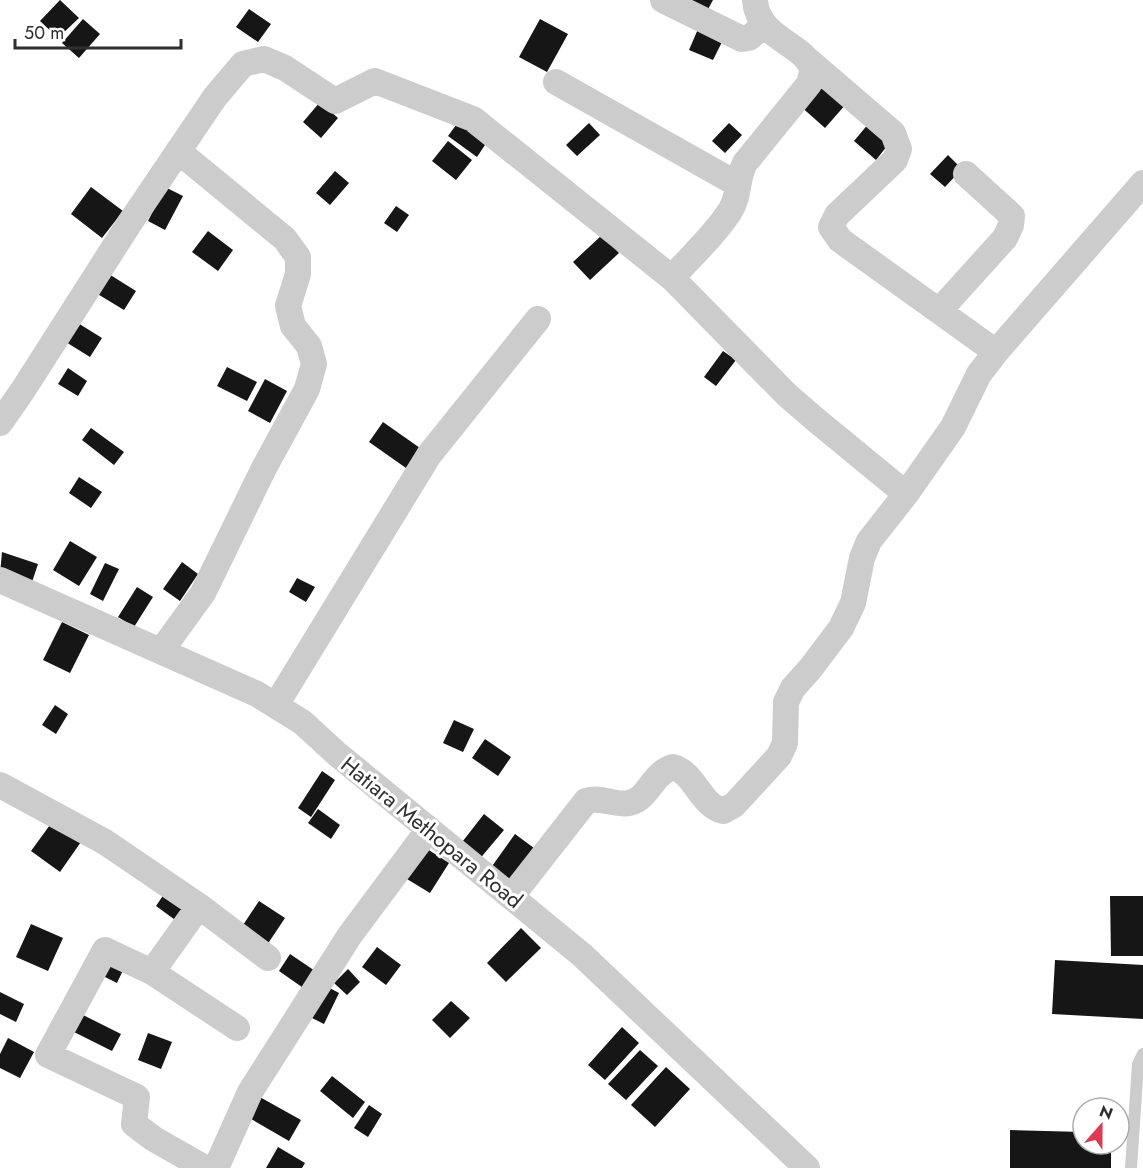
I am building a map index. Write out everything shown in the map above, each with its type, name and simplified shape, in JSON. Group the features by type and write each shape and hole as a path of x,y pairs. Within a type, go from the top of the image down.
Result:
{"street":[{"path":"663,0 742,39 749,38 764,25"},
{"path":"755,0 756,10 764,25 893,133 899,149 895,160 837,215 831,227 840,240 996,352"},
{"path":"0,423 129,224 215,97 243,64 264,59 285,68 334,101 375,81 473,119 672,278 787,394 906,494"},
{"path":"672,278 731,210 738,194 739,174 745,163 809,84 812,72 808,60"},
{"path":"556,82 737,184"},
{"path":"161,651 213,574 264,468 307,389 314,364 309,345 293,326 288,306 298,274 298,257 285,239 178,151"},
{"path":"939,311 1005,238 1011,225 1012,216 966,174"},
{"path":"511,897 586,801 595,798 628,804 640,798 662,771 673,767 685,773 716,809 723,811 734,805 779,756 785,743 786,702 793,688 841,628 853,603 862,558 869,541 906,494 953,427 972,387 996,352 1143,183"},
{"path":"276,705 429,454 538,320"},
{"name":"Hatiara Methopara Road","path":"0,580 257,694 302,722 582,955 807,1168"},
{"path":"0,785 105,842 199,906 268,958"},
{"path":"216,1168 250,1092 350,935 429,829"},
{"path":"153,972 199,906"},
{"path":"205,1168 154,1139 134,1124 137,1097 48,1054 105,950 153,972 237,1028"}],"lane":[{"path":"1131,1168 1138,1064 1143,1054"}],"building":[{"path":"60,0 79,18 58,38 40,21"},
{"path":"691,0 713,0 706,13"},
{"path":"249,9 271,24 258,42 236,27"},
{"path":"83,19 100,34 79,58 62,43"},
{"path":"540,19 568,34 547,72 519,57"},
{"path":"698,29 723,40 713,60 689,50"},
{"path":"820,80 847,103 825,128 798,104"},
{"path":"320,102 338,118 321,138 303,122"},
{"path":"459,121 487,142 477,157 448,136"},
{"path":"589,123 600,135 577,156 566,145"},
{"path":"729,123 742,135 725,153 712,141"},
{"path":"869,123 891,141 876,160 854,141"},
{"path":"448,141 472,160 456,180 432,161"},
{"path":"948,155 962,169 945,187 930,174"},
{"path":"335,171 349,183 330,205 316,193"},
{"path":"91,187 123,211 102,238 71,214"},
{"path":"165,187 183,196 165,230 148,221"},
{"path":"396,206 409,215 397,232 384,223"},
{"path":"208,231 233,250 218,271 192,252"},
{"path":"602,235 619,253 590,280 573,262"},
{"path":"104,271 136,291 124,310 91,290"},
{"path":"73,320 102,338 90,357 61,339"},
{"path":"723,351 736,360 716,386 704,377"},
{"path":"227,367 257,382 247,401 217,386"},
{"path":"68,368 87,381 78,396 58,384"},
{"path":"265,379 287,391 270,423 248,411"},
{"path":"383,422 420,448 406,468 369,442"},
{"path":"91,428 124,452 114,465 82,440"},
{"path":"79,477 102,492 91,508 69,493"},
{"path":"70,541 97,557 79,586 53,570"},
{"path":"2,552 38,564 31,585 0,574"},
{"path":"182,562 198,574 180,601 163,589"},
{"path":"105,563 119,569 103,601 90,594"},
{"path":"297,578 315,587 306,602 289,592"},
{"path":"137,587 153,597 134,627 118,617"},
{"path":"62,622 89,635 70,673 43,660"},
{"path":"55,705 68,714 56,734 42,725"},
{"path":"454,720 474,729 463,752 443,743"},
{"path":"485,739 511,757 498,776 472,758"},
{"path":"322,771 335,780 311,817 298,808"},
{"path":"318,809 340,825 331,839 308,823"},
{"path":"484,814 504,830 478,861 459,846"},
{"path":"55,818 83,839 60,872 31,851"},
{"path":"515,834 538,851 513,886 490,869"},
{"path":"421,845 449,863 430,893 402,876"},
{"path":"166,891 189,908 178,922 156,906"},
{"path":"1110,896 1143,896 1143,956 1111,956"},
{"path":"259,901 285,918 267,945 241,928"},
{"path":"31,924 63,938 48,971 16,957"},
{"path":"521,928 541,948 506,982 487,963"},
{"path":"377,947 401,965 386,985 362,967"},
{"path":"290,954 321,975 309,992 279,971"},
{"path":"108,955 126,964 117,983 99,974"},
{"path":"1055,960 1143,965 1143,1019 1052,1014"},
{"path":"348,969 360,982 347,995 334,983"},
{"path":"324,985 339,993 324,1024 308,1016"},
{"path":"0,992 24,1004 16,1022 0,1014"},
{"path":"451,1001 470,1018 450,1038 432,1020"},
{"path":"79,1013 121,1034 112,1051 70,1030"},
{"path":"622,1027 639,1043 605,1080 588,1065"},
{"path":"148,1033 172,1042 161,1069 138,1060"},
{"path":"8,1038 34,1052 20,1078 0,1068 0,1054"},
{"path":"640,1050 658,1066 626,1100 608,1084"},
{"path":"666,1067 690,1089 655,1127 631,1105"},
{"path":"332,1076 365,1102 353,1118 320,1091"},
{"path":"258,1096 301,1120 289,1141 246,1116"},
{"path":"369,1105 382,1114 368,1137 354,1128"},
{"path":"1010,1130 1071,1132 1071,1156 1111,1156 1111,1168 1010,1168"},
{"path":"278,1147 305,1163 302,1168 266,1168"}]}
